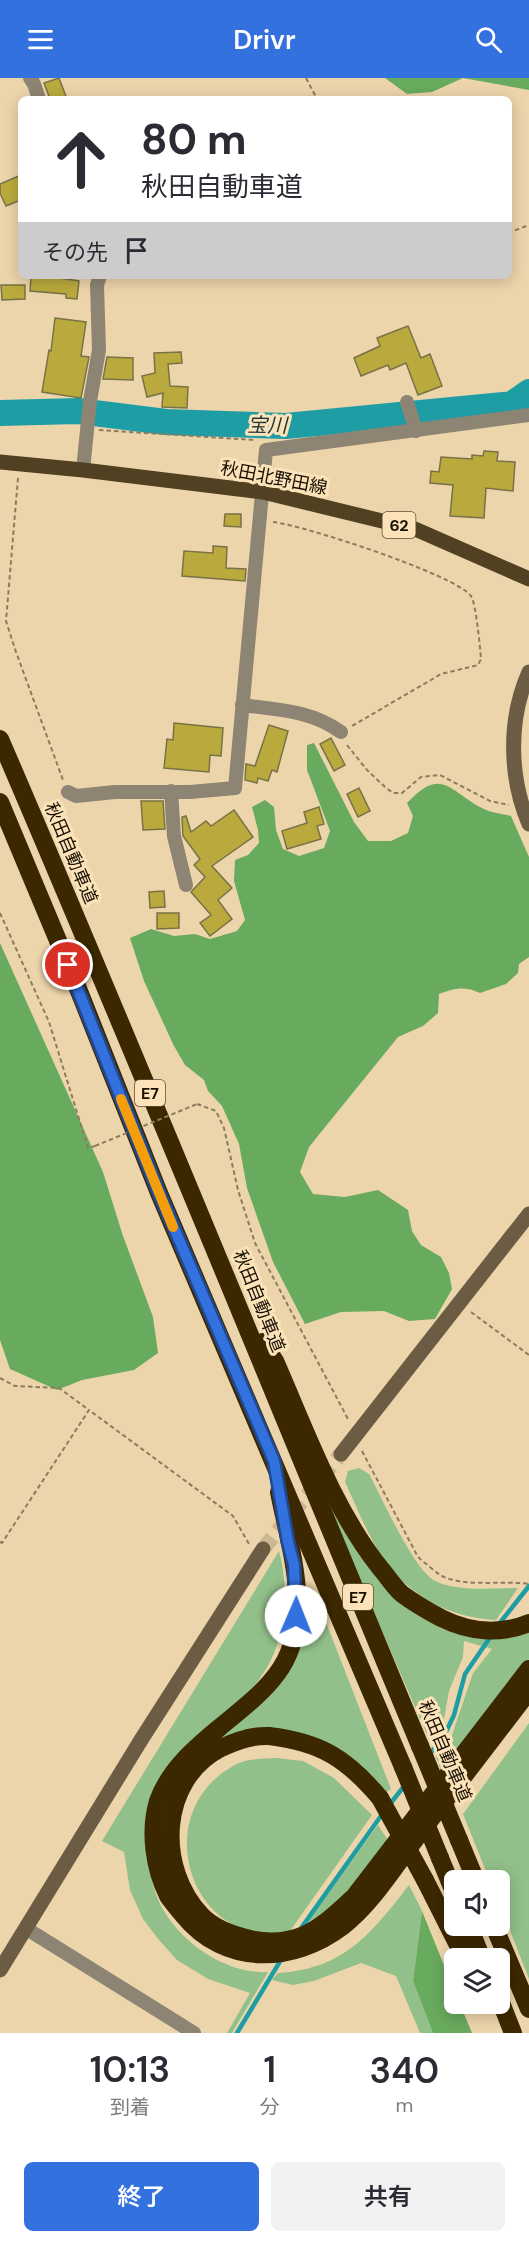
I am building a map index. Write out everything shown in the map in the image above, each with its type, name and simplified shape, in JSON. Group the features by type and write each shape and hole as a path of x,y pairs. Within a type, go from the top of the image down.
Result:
{"highway":[{"name":"秋田自動車道","path":"0,739 229,1281 296,1449 471,1870"},
{"name":"E7","path":"0,802 77,986 159,1193 445,1870"},
{"path":"229,1281 274,1361 343,1512 372,1557 400,1593 460,1628 485,1631 513,1630 529,1623"},
{"path":"274,1461 294,1565 296,1616 292,1646 276,1675 195,1747 170,1777 158,1802 154,1835 155,1857 168,1897 190,1923 216,1943 255,1956 280,1954 312,1946 344,1925 381,1884 529,1691"},
{"path":"459,1948 425,1880 401,1836 380,1798 362,1776 331,1752 292,1739 262,1736 236,1740 208,1755 186,1776 172,1810 171,1854 182,1889 202,1917 229,1934 258,1941 285,1941 304,1935 323,1924 354,1897 401,1836 529,1669"},
{"path":"499,1936 529,2009"},
{"path":"493,2014 502,2033"},
{"path":"506,2014 513,2033"}],"main road":[{"name":"秋田北野田線","path":"0,462 262,492 415,529 529,579"}],"street":[{"path":"30,78 38,96"},
{"path":"83,470 90,401 99,350 97,285 99,279"},
{"path":"407,402 416,430"},
{"path":"68,792 76,796 114,792 190,792 235,788 266,450 529,415"},
{"path":"529,672 516,717 513,755 522,807 529,824"},
{"path":"242,705 297,712 324,721 341,732"},
{"path":"171,791 174,836 186,885"},
{"path":"340,1454 529,1214"},
{"path":"0,1970 135,1750 260,1553"},
{"path":"27,1929 194,2033"}],"path":[{"path":"306,78 315,96"},
{"path":"512,231 529,225"},
{"path":"88,426 254,440"},
{"path":"20,464 6,621 45,734 68,792"},
{"path":"260,520 290,524 379,552 461,586 472,597 482,659 478,665 441,674 341,732 350,749 367,770 393,793 402,793 421,777 440,775 490,801 522,807"},
{"path":"0,913 49,1022 88,1148 197,1104 216,1111 224,1128 238,1190 255,1243 418,1557 441,1575 451,1579 529,1584"},
{"path":"459,1302 529,1355"},
{"path":"0,1378 15,1386 59,1388 233,1516 260,1553"},
{"path":"0,1542 2,1543 89,1410"}],"green space":[{"path":"385,78 463,78 432,92 407,94"},
{"path":"463,78 529,78 529,90"},
{"path":"314,743 354,822 368,841 391,841 408,833 413,816 407,803 419,792 438,784 446,785 484,809 511,816 529,857 529,957 519,964 518,973 506,984 480,993 470,989 460,989 439,994 438,1013 423,1026 398,1037 309,1147 300,1172 313,1194 345,1197 378,1190 408,1210 412,1231 421,1245 441,1257 449,1273 452,1289 435,1319 409,1321 384,1311 341,1312 305,1324 273,1262 247,1188 239,1144 222,1106 208,1091 204,1080 185,1065 174,1046 144,981 130,938 151,929 174,936 195,934 210,939 237,931 245,920 234,881 235,860 248,855 259,843 252,807 265,800 274,807 276,830 283,849 299,856 324,848 330,831 307,770 307,745"},
{"path":"0,943 103,1172 123,1236 153,1317 158,1353 134,1370 82,1380 57,1390 10,1369 0,1340"},
{"path":"359,1468 369,1474 408,1549 435,1581 465,1588 518,1588 496,1620 471,1617 448,1610 417,1593 394,1575 372,1540 345,1482 348,1471"},
{"path":"332,1503 415,1613 443,1629 464,1635 498,1638 529,1633 529,1659 442,1773 436,1757 452,1735 473,1673 492,1649 464,1641 463,1657 449,1691 444,1719 429,1739 327,1505"},
{"path":"279,1551 283,1568 285,1604 274,1654 255,1685 166,1776 158,1792 152,1879 157,1897 167,1915 179,1931 212,1957 230,1966 249,1971 268,1972 232,2033 227,2033 250,1993 208,1979 177,1960 143,1919 130,1890 124,1852 102,1841"},
{"path":"313,1589 391,1789 387,1792 328,1744 210,1745 267,1695 306,1590"},
{"path":"529,1723 529,1979 510,1931 510,1870 486,1870 463,1814"},
{"path":"277,1758 303,1761 334,1778 372,1815 290,1931 256,1932 228,1921 206,1901 192,1875 187,1846 191,1816 206,1788 238,1763 254,1759"},
{"path":"378,1825 391,1845 353,1895 302,1929"},
{"path":"409,1885 422,1911 413,1981 433,2033 420,2033 396,1976 361,1963 314,1981 293,1985 272,1980 278,1973 321,1964 354,1946 382,1919"},
{"path":"422,1911 444,1965 444,2014 464,2014 472,2033 433,2033 413,1981"}],"building":[{"path":"59,78 66,96 49,96 44,83"},
{"path":"18,176 18,201 6,206 0,193 0,184"},
{"path":"31,279 79,281 77,299 66,298 66,294 30,291"},
{"path":"1,285 25,285 25,299 2,300"},
{"path":"55,318 86,322 81,356 89,357 81,398 42,392"},
{"path":"408,326 421,358 430,354 442,386 418,395 406,363 390,370 388,365 361,376 354,358 380,346 377,338"},
{"path":"181,352 182,363 168,364 170,386 188,387 187,408 162,407 163,393 147,397 142,376 155,373 154,353"},
{"path":"107,357 133,358 133,380 103,379"},
{"path":"484,451 498,452 497,461 515,462 513,491 486,488 484,518 450,516 453,485 430,483 431,471 439,472 441,457 472,459 472,455 483,456"},
{"path":"225,514 241,514 241,527 224,526"},
{"path":"213,546 227,547 226,568 246,569 245,581 182,576 184,551 213,553"},
{"path":"174,723 223,728 221,756 210,755 209,772 164,768 167,739 173,740"},
{"path":"269,725 288,731 277,772 272,770 268,781 258,778 257,783 245,780 246,764 255,766"},
{"path":"331,738 345,765 334,771 320,744"},
{"path":"359,788 370,811 358,817 347,794"},
{"path":"141,801 163,801 165,829 143,830"},
{"path":"319,807 324,824 317,826 321,839 287,849 282,831 307,823 304,812"},
{"path":"234,810 253,837 212,866 232,888 218,900 232,919 210,936 200,923 211,915 191,892 205,877 194,865 200,859 183,836 182,817 186,816 191,832 206,821 211,826"},
{"path":"164,891 165,907 150,908 149,892"},
{"path":"157,913 179,913 179,928 157,929"}],"waterway":[{"name":"宝川","path":"0,413 78,411 166,422 286,426 512,404 529,392"},
{"path":"499,1624 529,1586"},
{"path":"429,1755 444,1736 454,1715 465,1674 491,1636"},
{"path":"390,1804 405,1785"},
{"path":"299,1931 383,1813"},
{"path":"237,2033 282,1958"}],"tunnel":[{"path":"263,1549 341,1454"}],"slow traffic":[{"path":"121,1099 173,1227"}],"route":[{"path":"68,965 159,1193 274,1461 294,1565 296,1616"}]}
